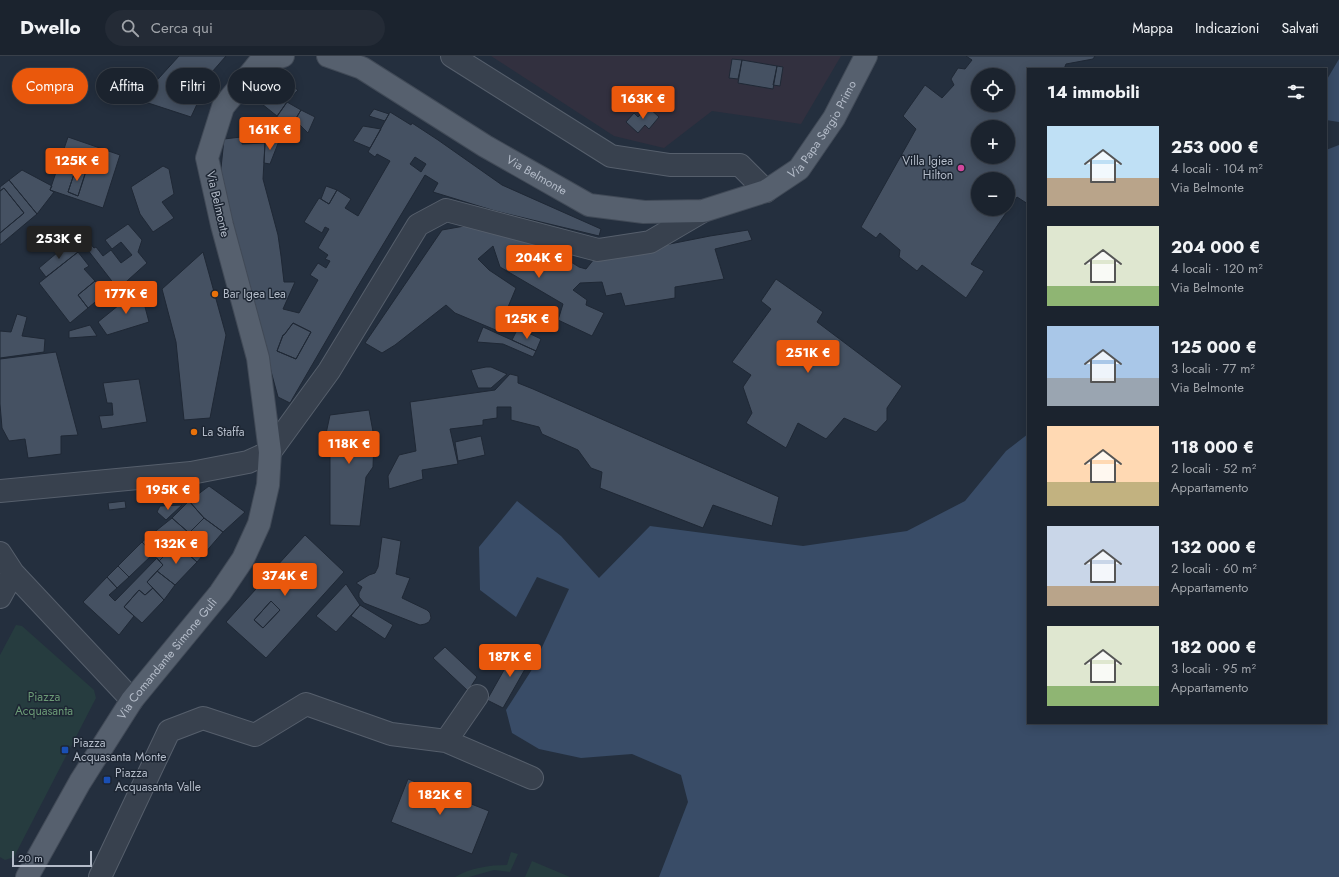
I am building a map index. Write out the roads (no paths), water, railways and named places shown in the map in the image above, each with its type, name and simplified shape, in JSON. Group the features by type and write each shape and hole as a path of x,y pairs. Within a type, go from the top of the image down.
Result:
{"main road":[{"name":"Via Belmonte","path":"270,452 258,358 222,225 207,158 223,107 259,63 283,56"},
{"name":"Via Belmonte","path":"328,56 362,68 486,146 589,205 644,212 703,211 766,191"},
{"name":"Via Papa Sergio Primo","path":"766,191 799,169 834,118 866,56"},
{"name":"Via Comandante Simone Gulì","path":"27,877 80,782 132,700 220,593 243,559 259,524 268,485 270,452"}],"street":[{"path":"452,56 611,156 670,165 740,165 766,191"},
{"path":"0,491 191,473 248,462 270,452 329,371 418,224 446,210 598,250 650,242 703,211"},
{"path":"0,554 13,573 132,700"},
{"path":"0,597 13,573"},
{"path":"446,741 477,696"},
{"path":"100,877 169,731 203,718 255,735 306,704 391,734 446,741 532,778"}],"water":[{"path":"1339,59 1339,122 1327,120 1327,79"},
{"path":"1339,145 1339,877 659,877 688,802 681,775 632,754 581,758 539,749 512,733 506,710 531,671 569,589 537,577 516,617 480,590 479,547 517,501 561,536 599,578 650,526 803,546 907,531 965,501 1006,451 1027,435 1027,724 1327,724 1327,150"}],"place":[{"name":"Villa Igiea Hilton","path":"961,168"},
{"name":"Bar Igea Lea","path":"215,294"},
{"name":"La Staffa","path":"194,432"},
{"name":"Piazza Acquasanta Monte","path":"65,750"},
{"name":"Piazza Acquasanta Valle","path":"107,780"}],"park label":[{"name":"Piazza Acquasanta","path":"44,704"}]}
